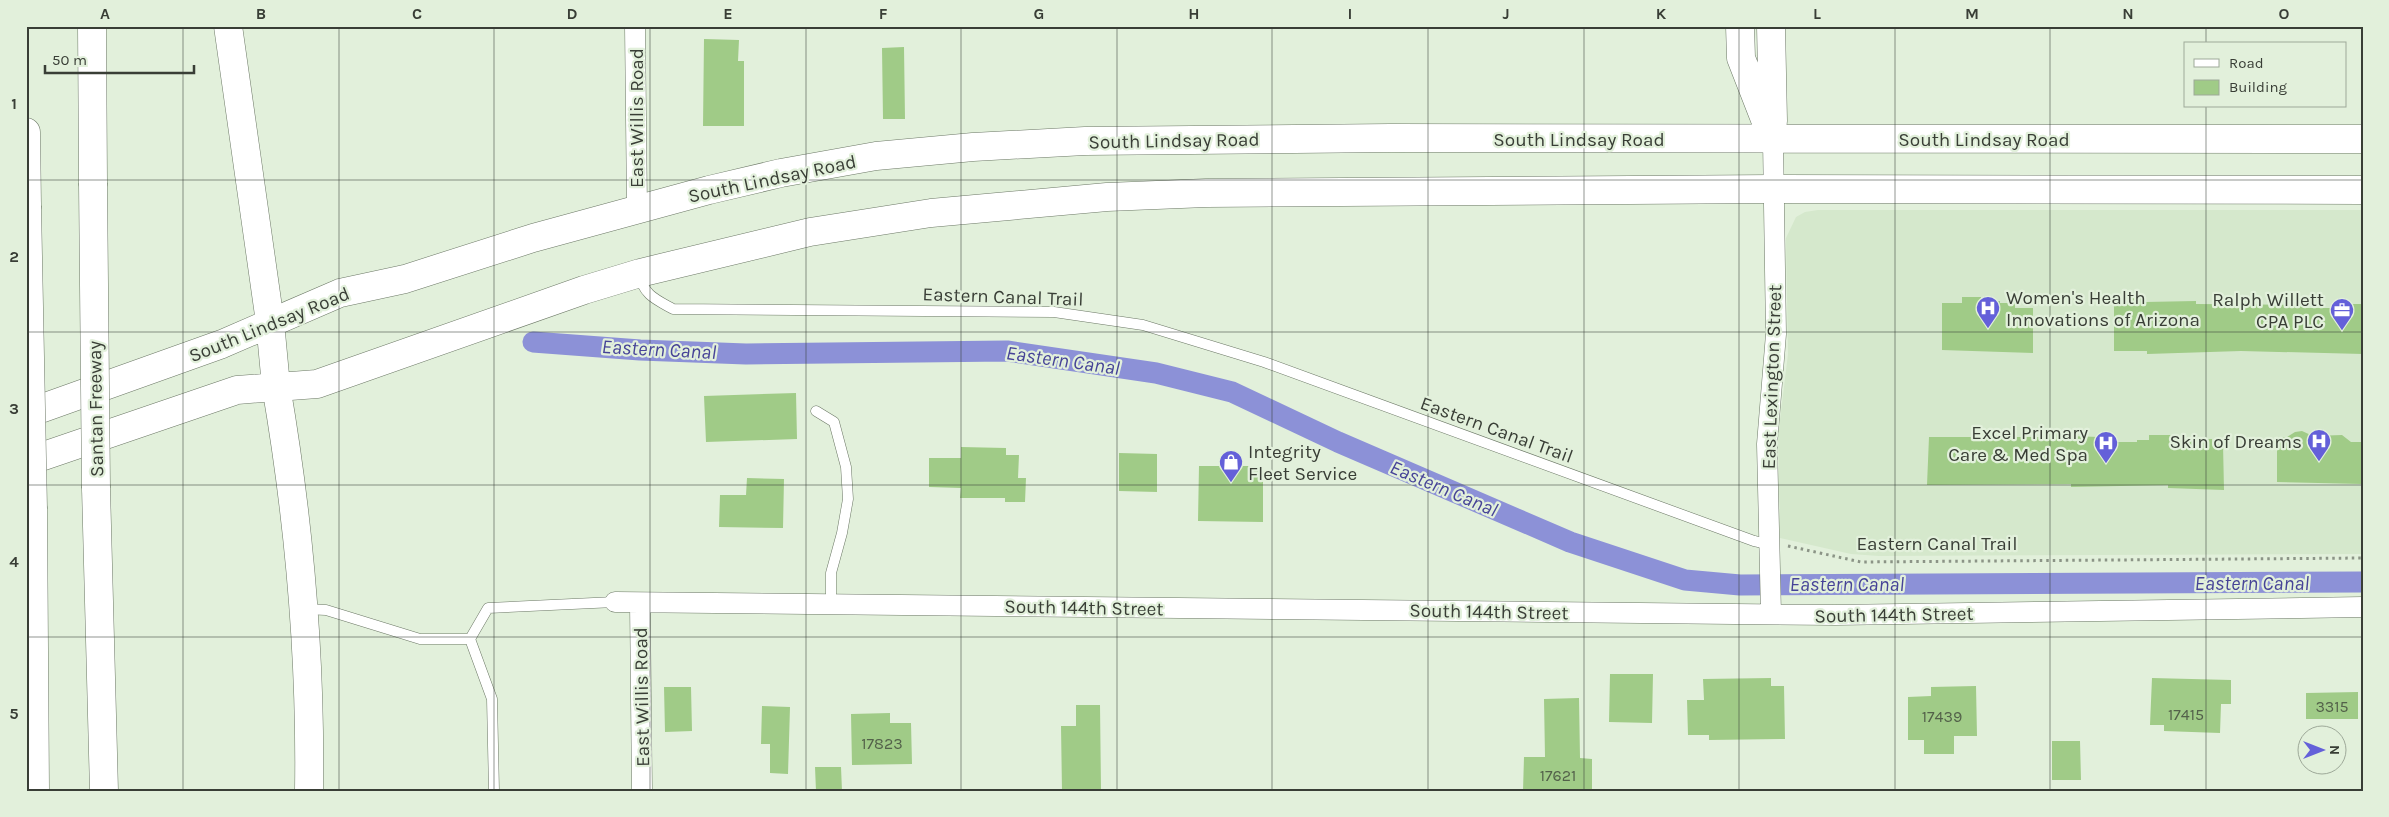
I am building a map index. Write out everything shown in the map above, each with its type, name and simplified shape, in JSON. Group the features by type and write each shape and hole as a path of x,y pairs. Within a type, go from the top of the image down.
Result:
{"main road":[{"name":"Santan Freeway","path":"92,26 96,488 104,791"},
{"path":"228,26 270,322 276,386 288,461 304,610 308,667 309,791"},
{"path":"236,26 240,104"},
{"path":"1740,26 1741,58 1774,140"},
{"path":"1771,26 1774,140"},
{"path":"26,132 33,509 35,791"},
{"name":"South Lindsay Road","path":"26,414 222,344 340,293 405,279 534,238 637,209 780,173 876,156 973,147 1085,141 1371,138 1774,140 2363,139"},
{"path":"26,462 237,390 317,384 584,290 640,273 810,232 931,213 1107,197 1206,193 1773,189 2363,190"}],"street":[{"name":"East Willis Road","path":"635,26 637,209"},
{"name":"East Lexington Street","path":"1771,607 1766,444 1776,334 1773,189 1774,140"},
{"name":"South 144th Street","path":"614,602 831,605 1771,607 1835,615 2363,607"},
{"name":"East Willis Road","path":"640,602 642,791"}],"lane":[{"name":"Eastern Canal Trail","path":"640,273 642,287 652,298 673,309 1054,312 1143,325 1264,362 1754,541 1768,550"},
{"path":"816,410 834,422 846,467 848,499 842,533 831,573 831,605"},
{"path":"470,639 488,608 614,602"},
{"path":"304,610 326,610 420,639 470,639"},
{"path":"470,639 492,699 494,791"}],"path":[{"name":"Eastern Canal Trail","path":"1768,550 1861,562 2363,558"}],"shaded area":[{"path":"1818,210 2363,210 2363,554 1879,556 1851,554 1780,538 1778,436 1788,354 1786,238 1796,217 1805,212"}],"building":[{"path":"704,39 739,40 738,61 744,61 744,126 703,126"},
{"path":"904,47 905,119 883,119 882,48"},
{"name":"Women's Health Innovations of Arizona","path":"1962,297 1981,297 1981,301 2015,303 2015,308 2033,308 2033,353 1942,350 1942,303 1962,303"},
{"path":"2127,297 2145,297 2145,302 2196,301 2196,304 2304,305 2304,308 2340,308 2340,304 2363,304 2363,354 2241,351 2147,354 2147,351 2114,351 2114,303 2127,303"},
{"path":"796,393 797,439 706,442 704,396"},
{"name":"Skin of Dreams","path":"2302,431 2313,436 2342,435 2351,442 2362,442 2362,484 2277,482 2277,437 2287,437 2295,432"},
{"path":"2047,432 2066,432 2066,436 2100,437 2100,442 2137,442 2137,440 2149,440 2149,435 2171,435 2171,439 2212,439 2212,444 2223,444 2224,490 2168,488 2168,485 2071,487 2071,484 1927,485 1929,437 2047,437"},
{"path":"961,447 1006,448 1006,455 1019,455 1018,478 1026,478 1025,502 1005,502 1005,498 960,498 961,488 929,487 929,458 961,458"},
{"path":"1119,453 1157,454 1157,492 1119,491"},
{"name":"Integrity Fleet Service","path":"1199,466 1263,466 1263,522 1198,521"},
{"path":"747,478 784,479 783,528 719,527 720,495 746,495"},
{"path":"1610,674 1653,674 1652,723 1609,722"},
{"path":"1771,678 1771,686 1784,686 1785,739 1709,740 1709,735 1688,735 1687,700 1704,700 1703,679"},
{"path":"2152,678 2231,680 2231,704 2221,704 2220,733 2164,731 2164,725 2150,725"},
{"path":"1976,686 1977,736 1954,736 1954,754 1924,754 1924,740 1908,740 1908,697 1931,696 1931,687"},
{"path":"664,687 691,687 692,731 665,732"},
{"path":"2358,692 2358,719 2306,719 2306,693"},
{"path":"1579,698 1580,758 1592,759 1592,791 1523,791 1524,757 1545,757 1544,699"},
{"path":"1076,705 1100,705 1101,790 1062,791 1061,726 1076,726"},
{"path":"762,706 790,707 788,774 770,773 770,744 761,744"},
{"path":"890,713 890,723 911,723 912,764 852,765 851,714"},
{"path":"2052,741 2080,741 2081,780 2052,780"},
{"path":"815,767 841,767 842,791 816,791"}],"waterway":[{"name":"Eastern Canal","path":"533,342 640,350 746,354 1007,351 1156,373 1232,392 1338,442 1570,542 1685,580 1740,585 2363,582"}],"place":[{"name":"Women's Health Innovations of Arizona","path":"1988,329"},
{"name":"Ralph Willett CPA PLC","path":"2342,331"},
{"name":"Skin of Dreams","path":"2319,462"},
{"name":"Excel Primary Care & Med Spa","path":"2106,464"},
{"name":"Integrity Fleet Service","path":"1231,483"}]}
